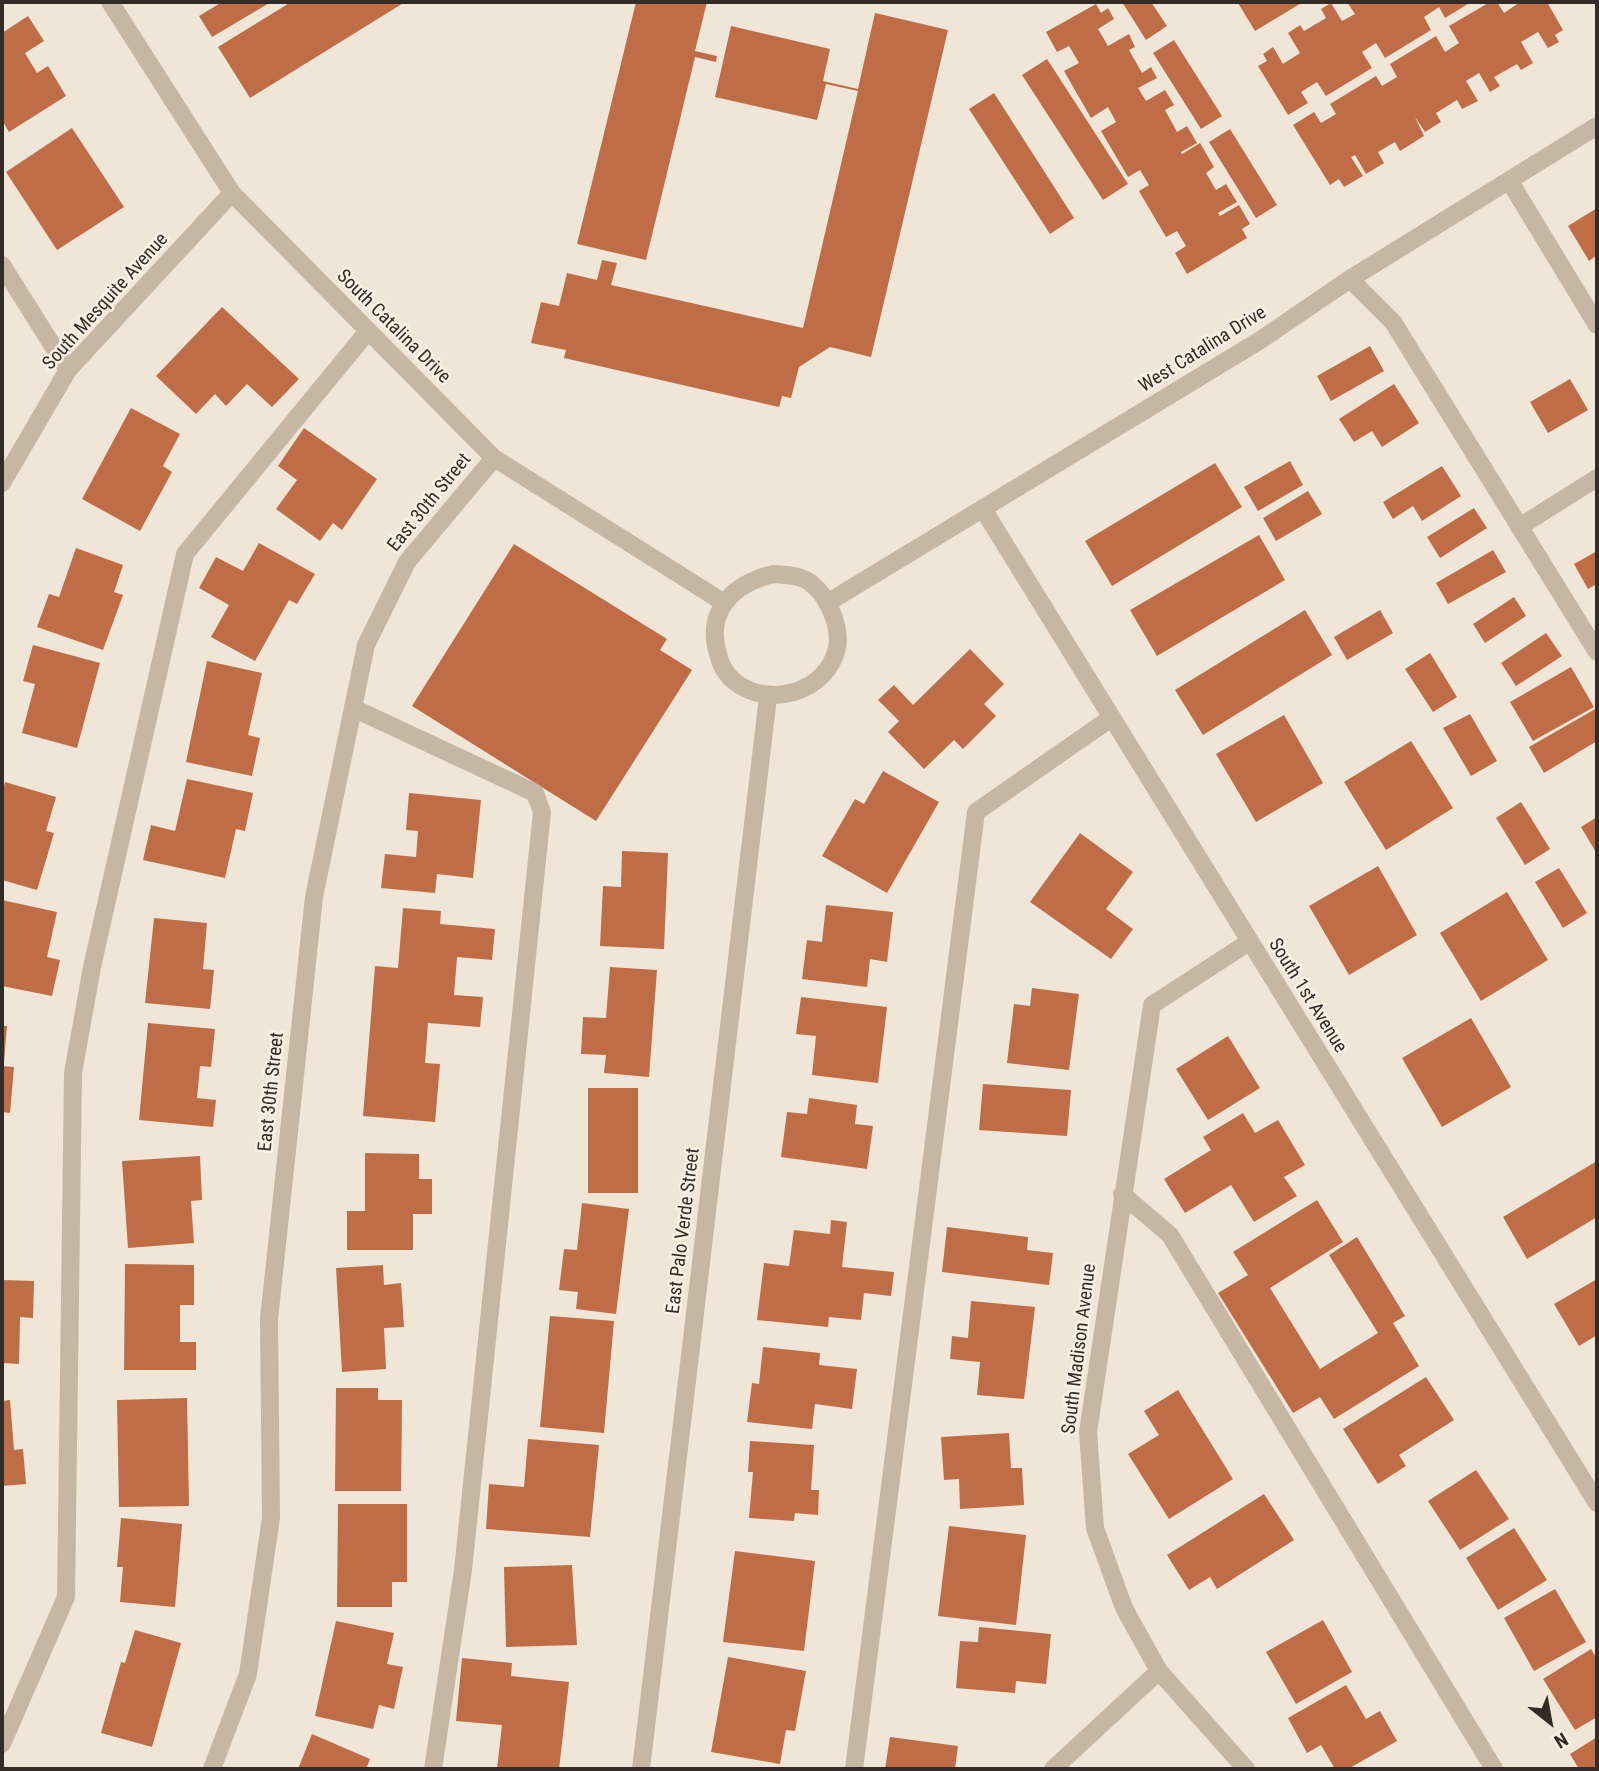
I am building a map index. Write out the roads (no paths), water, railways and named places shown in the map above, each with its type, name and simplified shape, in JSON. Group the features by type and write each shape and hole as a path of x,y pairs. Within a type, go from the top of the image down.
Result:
{"street":[{"name":"South Catalina Drive","path":"110,2 232,193 494,458 723,602"},
{"name":"West Catalina Drive","path":"827,603 1259,341 1350,279 1597,126"},
{"path":"1510,182 1597,325"},
{"name":"South Mesquite Avenue","path":"2,483 68,370 232,193"},
{"path":"2,265 68,370"},
{"path":"1350,279 1393,321 1597,652"},
{"path":"2,1744 66,1597 73,1073 92,967 185,554 368,331"},
{"name":"East 30th Street","path":"212,1769 248,1674 271,1518 269,1319 314,897 366,645 407,562 494,458"},
{"path":"1519,527 1597,478"},
{"name":"South 1st Avenue","path":"983,509 1597,1503"},
{"path":"794,575 813,584 827,603 837,634 837,648 830,664 818,678 800,689 768,697 744,690 730,678 719,660 714,641 715,621 723,602 752,579 794,575"},
{"name":"East Palo Verde Street","path":"640,1769 768,697"},
{"path":"353,708 535,793 542,812 464,1556 432,1769"},
{"path":"854,1769 976,812 1111,718"},
{"name":"South Madison Avenue","path":"1247,1769 1159,1671 1124,1608 1095,1528 1088,1432 1152,1004 1249,942"},
{"path":"1122,1194 1170,1236 1494,1769"},
{"path":"1054,1769 1159,1671"}]}
